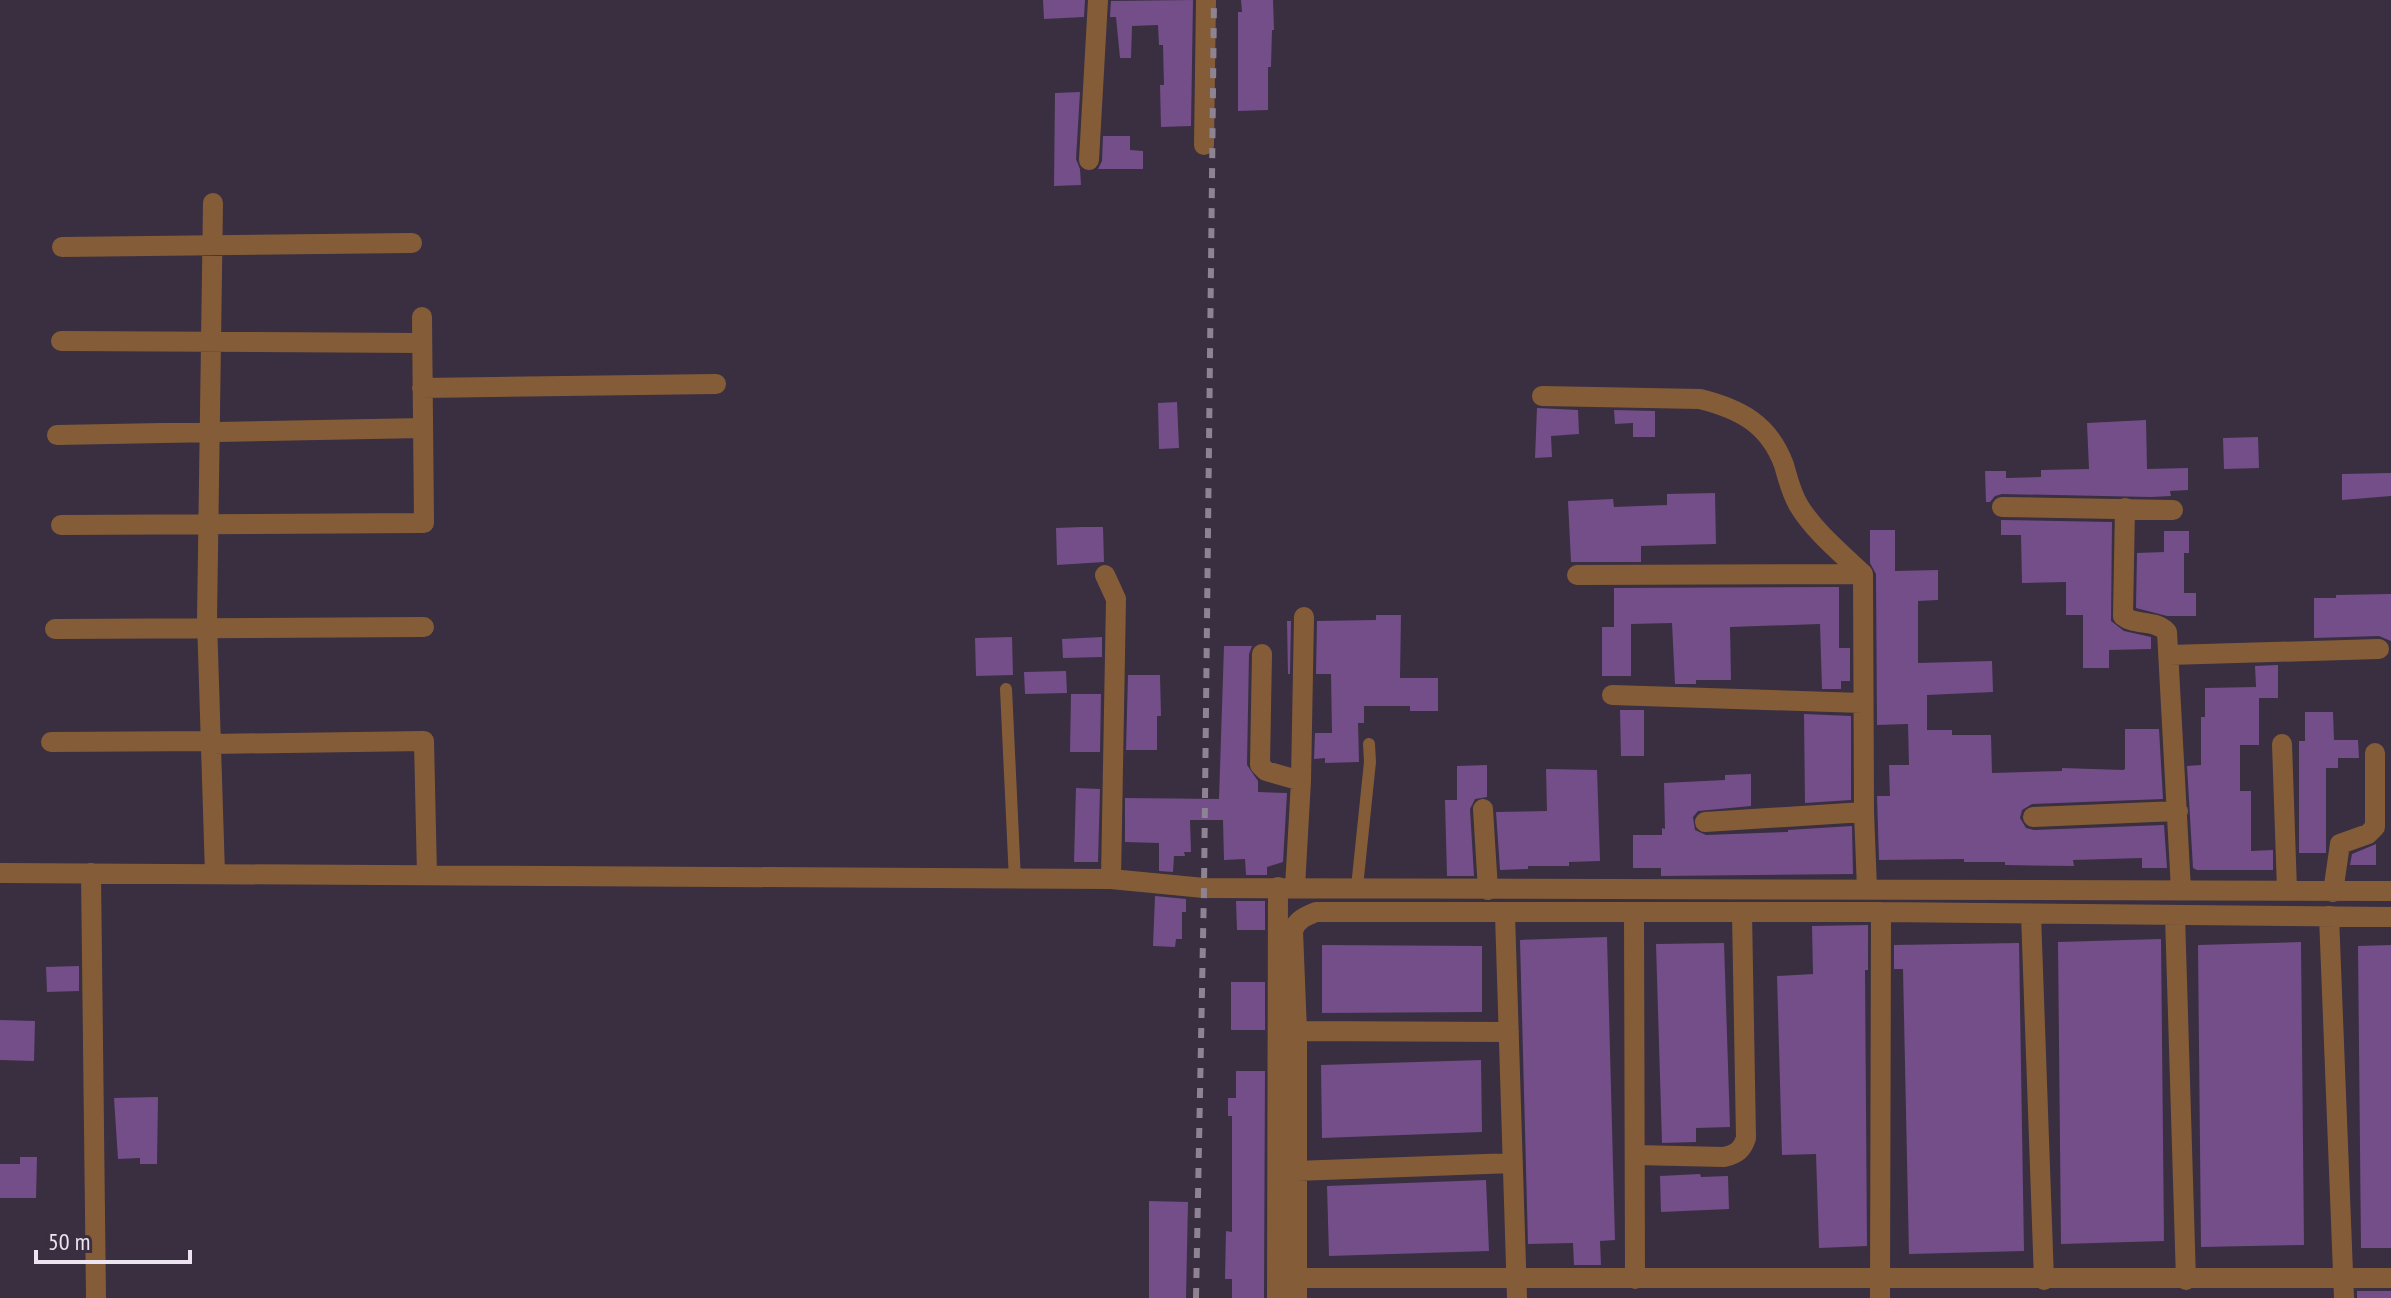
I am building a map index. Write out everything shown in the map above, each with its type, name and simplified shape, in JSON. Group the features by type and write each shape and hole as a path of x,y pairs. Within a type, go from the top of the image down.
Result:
{"street":[{"path":"1089,160 1098,0"},
{"path":"1204,145 1206,0"},
{"path":"213,203 208,627 215,874"},
{"path":"62,247 412,243"},
{"path":"61,525 424,523 422,317"},
{"path":"61,341 422,343"},
{"path":"422,388 716,384"},
{"path":"1542,396 1700,399 1722,404 1747,416 1772,439 1791,492 1811,524 1863,574 1862,703 1867,889"},
{"path":"57,435 423,428"},
{"path":"2002,507 2173,510"},
{"path":"2125,508 2123,616 2127,620 2155,624 2165,629 2169,655 2181,890"},
{"path":"1577,575 1863,574"},
{"path":"1105,575 1116,599 1111,879"},
{"path":"1277,1298 1287,887 1301,781 1304,617"},
{"path":"55,629 424,627"},
{"path":"2169,655 2379,649"},
{"path":"1262,654 1260,765 1266,771 1301,781"},
{"path":"1612,695 1862,703"},
{"path":"51,742 424,741 427,875"},
{"path":"2282,744 2287,890"},
{"path":"2333,892 2340,844 2368,834 2375,827 2375,753"},
{"path":"1483,809 1488,890"},
{"path":"2033,817 2178,811"},
{"path":"1705,822 1864,812"},
{"path":"0,873 1111,879 1204,888 2391,891"},
{"path":"91,873 96,1298"},
{"path":"2391,917 1881,912 1316,912 1298,922 1293,931 1297,1031 1297,1288 1516,1288 1635,1279 1880,1289 2044,1280 2186,1280 2344,1288 2391,1278"},
{"path":"1635,1155 1724,1157 1738,1153 1743,1146 1746,1138 1742,912"},
{"path":"1880,1289 1881,912"},
{"path":"1634,913 1635,1279"},
{"path":"1505,914 1516,1288"},
{"path":"2031,914 2044,1280"},
{"path":"2175,915 2186,1280"},
{"path":"2329,916 2344,1288"},
{"path":"1297,1031 1509,1032"},
{"path":"1296,1171 1513,1163"}],"lane":[{"path":"1006,689 1015,880"},
{"path":"1357,887 1370,762 1369,744"}],"building":[{"path":"1043,0 1085,0 1084,17 1044,19"},
{"path":"1193,0 1191,126 1161,127 1163,45 1159,45 1158,25 1132,26 1131,58 1120,58 1116,17 1110,17 1111,1"},
{"path":"1241,0 1273,0 1268,110 1238,111 1238,12 1242,12"},
{"path":"1080,92 1076,159 1081,185 1054,186 1055,93"},
{"path":"1103,136 1130,136 1130,150 1143,151 1143,169 1098,169 1102,161"},
{"path":"1177,402 1179,448 1159,449 1158,403"},
{"path":"1537,408 1578,410 1579,434 1551,436 1552,457 1535,458"},
{"path":"1614,410 1655,411 1655,437 1633,437 1633,423 1615,424"},
{"path":"2146,420 2147,469 2188,468 2188,490 2170,491 2171,496 2151,497 2002,494 1986,502 1985,471 2006,471 2006,478 2041,477 2041,470 2089,469 2087,423"},
{"path":"2258,437 2259,468 2224,469 2223,438"},
{"path":"2391,473 2391,496 2342,500 2342,474"},
{"path":"1715,493 1716,544 1641,546 1641,562 1571,562 1568,501 1613,499 1614,507 1667,505 1667,494"},
{"path":"2001,520 2112,522 2111,621 2124,631 2151,637 2151,649 2109,650 2109,668 2083,668 2083,615 2066,615 2066,582 2022,583 2021,535 2001,535"},
{"path":"1103,527 1104,562 1057,565 1056,528"},
{"path":"1870,530 1895,530 1895,571 1938,570 1938,600 1918,601 1918,663 1992,661 1993,692 1927,695 1927,730 1952,730 1952,735 1991,735 1992,773 2062,771 2062,768 2123,770 2125,729 2159,729 2163,799 2032,804 2022,810 2020,818 2026,828 2034,830 2164,825 2167,868 2142,868 2142,858 2073,860 2074,866 2005,865 2005,862 1964,862 1964,859 1879,860 1877,796 1890,796 1889,765 1909,765 1908,724 1877,725 1876,574 1870,563"},
{"path":"2164,531 2189,531 2189,553 2184,553 2184,593 2196,593 2196,616 2167,616 2136,608 2137,553 2164,552"},
{"path":"1839,587 1839,648 1850,648 1850,681 1841,681 1841,689 1822,689 1820,624 1730,627 1731,680 1696,680 1696,684 1675,684 1672,623 1631,624 1631,676 1602,676 1602,627 1614,627 1614,588"},
{"path":"2391,594 2391,641 2379,636 2314,638 2314,598"},
{"path":"1376,615 1401,615 1400,678 1438,678 1438,711 1410,711 1410,706 1364,706 1364,723 1358,723 1359,762 1325,763 1325,758 1314,759 1315,733 1332,733 1331,674 1316,674 1317,621 1376,620"},
{"path":"1287,621 1291,621 1290,674 1288,674"},
{"path":"1012,637 1013,675 976,676 975,638"},
{"path":"1102,637 1102,657 1063,658 1062,639"},
{"path":"1224,646 1252,646 1249,654 1247,765 1258,781 1258,792 1287,793 1283,862 1267,867 1267,875 1246,875 1245,859 1224,860 1223,820 1190,820 1191,852 1184,852 1185,856 1174,856 1173,872 1159,871 1159,843 1125,842 1125,798 1219,799"},
{"path":"2278,665 2278,698 2259,698 2259,745 2240,745 2240,791 2251,791 2251,851 2273,850 2273,870 2197,870 2193,868 2187,766 2201,765 2201,717 2205,717 2205,688 2256,687 2255,666"},
{"path":"1066,671 1067,693 1025,694 1024,672"},
{"path":"1128,675 1160,675 1161,716 1157,716 1157,750 1126,750"},
{"path":"1071,694 1101,694 1100,752 1070,752"},
{"path":"1620,710 1644,710 1644,756 1621,756"},
{"path":"2305,712 2333,712 2334,740 2358,740 2359,758 2338,758 2338,768 2326,768 2326,853 2299,853 2299,741 2305,741"},
{"path":"1804,714 1851,716 1851,800 1805,803"},
{"path":"1487,765 1487,797 1475,799 1470,809 1474,876 1447,876 1445,800 1457,800 1457,766"},
{"path":"1546,769 1597,770 1600,861 1500,870 1496,812 1547,811"},
{"path":"1751,774 1751,806 1698,811 1693,817 1695,830 1706,835 1852,826 1853,874 1661,876 1661,868 1633,868 1633,835 1662,835 1662,828 1665,829 1664,783 1725,780 1725,775"},
{"path":"1076,788 1100,789 1098,862 1074,862"},
{"path":"2376,844 2376,865 2350,865 2352,854"},
{"path":"1155,896 1186,899 1186,912 1182,912 1182,939 1176,939 1175,947 1153,946"},
{"path":"1236,901 1265,901 1265,930 1237,930"},
{"path":"1868,925 1868,970 1865,970 1867,1246 1819,1248 1816,1154 1782,1155 1777,976 1813,974 1812,926"},
{"path":"1607,937 1615,1240 1600,1241 1601,1265 1574,1265 1573,1243 1528,1244 1520,940"},
{"path":"2161,939 2164,1241 2061,1244 2058,942"},
{"path":"2301,942 2304,1245 2201,1247 2198,945"},
{"path":"1724,943 1730,1127 1696,1128 1696,1142 1662,1143 1656,944"},
{"path":"2019,943 2024,1251 1909,1254 1903,969 1894,969 1894,945"},
{"path":"1322,945 1482,946 1482,1012 1322,1013"},
{"path":"2391,945 2391,1248 2361,1248 2358,946"},
{"path":"79,966 79,991 47,992 46,967"},
{"path":"1231,982 1265,982 1265,1030 1231,1030"},
{"path":"0,1020 35,1021 34,1061 0,1060"},
{"path":"1481,1060 1482,1132 1322,1138 1321,1065"},
{"path":"1236,1071 1265,1071 1264,1298 1232,1298 1232,1279 1225,1279 1226,1231 1232,1232 1232,1116 1228,1116 1228,1098 1236,1098"},
{"path":"158,1097 157,1164 140,1164 140,1158 118,1159 114,1098"},
{"path":"20,1157 37,1157 36,1198 0,1198 0,1164 20,1164"},
{"path":"1700,1174 1701,1177 1728,1176 1729,1209 1661,1212 1660,1176"},
{"path":"1486,1180 1489,1251 1329,1256 1327,1186"},
{"path":"1149,1201 1188,1202 1186,1298 1149,1298"},
{"path":"2357,1291 2391,1291 2391,1298 2357,1298"}],"railway":[{"path":"1196,1298 1214,0"}]}
